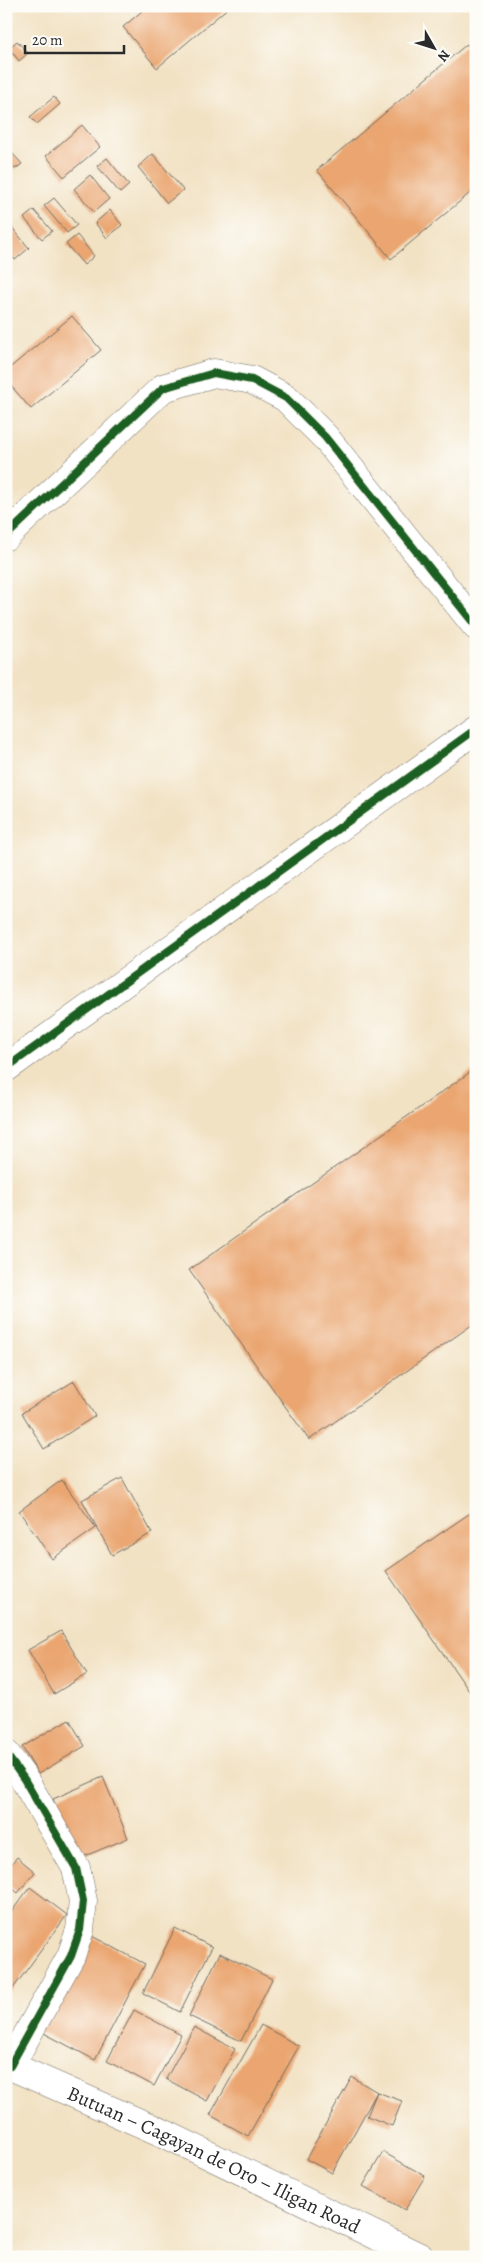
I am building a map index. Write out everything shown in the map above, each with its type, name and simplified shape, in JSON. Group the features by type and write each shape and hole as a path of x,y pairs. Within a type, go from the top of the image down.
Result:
{"main road":[{"path":"6,536 163,388 214,373 252,380 286,398 325,437 476,626"},
{"path":"6,1068 476,729"},
{"path":"6,1754 24,1779 76,1868 83,1901 80,1930 71,1956 8,2065"},
{"name":"Butuan – Cagayan de Oro – Iligan Road","path":"8,2065 165,2134 420,2257"}],"building":[{"path":"148,6 230,6 157,68 123,27"},
{"path":"17,41 28,53 19,61 9,48"},
{"path":"467,44 476,55 476,188 391,259 317,170"},
{"path":"54,97 60,104 37,124 30,117"},
{"path":"82,125 100,147 64,177 46,156"},
{"path":"12,153 22,164 15,169 6,159"},
{"path":"153,154 183,190 167,203 138,167"},
{"path":"107,158 129,185 120,193 97,166"},
{"path":"90,175 109,199 94,212 74,189"},
{"path":"54,198 77,225 67,233 44,206"},
{"path":"34,210 52,231 42,239 24,218"},
{"path":"110,210 122,225 107,238 95,223"},
{"path":"10,225 29,248 15,260 6,250 6,228"},
{"path":"77,235 94,256 84,265 66,244"},
{"path":"72,316 101,350 31,409 6,380 6,371"},
{"path":"476,1068 476,1322 309,1440 189,1270"},
{"path":"74,1381 95,1416 44,1449 22,1413"},
{"path":"122,1478 152,1533 112,1555 82,1500"},
{"path":"62,1480 96,1528 52,1559 19,1511"},
{"path":"476,1509 476,1701 386,1571"},
{"path":"61,1631 87,1674 54,1694 28,1650"},
{"path":"69,1719 85,1746 38,1774 22,1747"},
{"path":"103,1777 128,1838 78,1859 53,1799"},
{"path":"17,1857 35,1872 18,1893 6,1883 6,1870"},
{"path":"30,1887 67,1915 9,1994 6,1993 6,1919"},
{"path":"175,1928 212,1947 180,2012 143,1993"},
{"path":"88,1934 145,1964 95,2060 38,2030"},
{"path":"220,1953 272,1979 241,2041 189,2016"},
{"path":"134,2010 181,2035 154,2086 107,2061"},
{"path":"261,2025 299,2046 248,2136 210,2115"},
{"path":"194,2027 235,2049 207,2101 166,2079"},
{"path":"352,2077 377,2092 332,2173 306,2159"},
{"path":"377,2092 402,2101 392,2126 367,2116"},
{"path":"383,2152 425,2176 405,2210 363,2186"}],"cycle path":[{"path":"6,536 163,388 214,373 252,380 286,398 325,437 476,626"},
{"path":"6,1068 476,729"},
{"path":"6,1754 24,1779 76,1868 83,1901 80,1930 71,1956 10,2066"}]}
